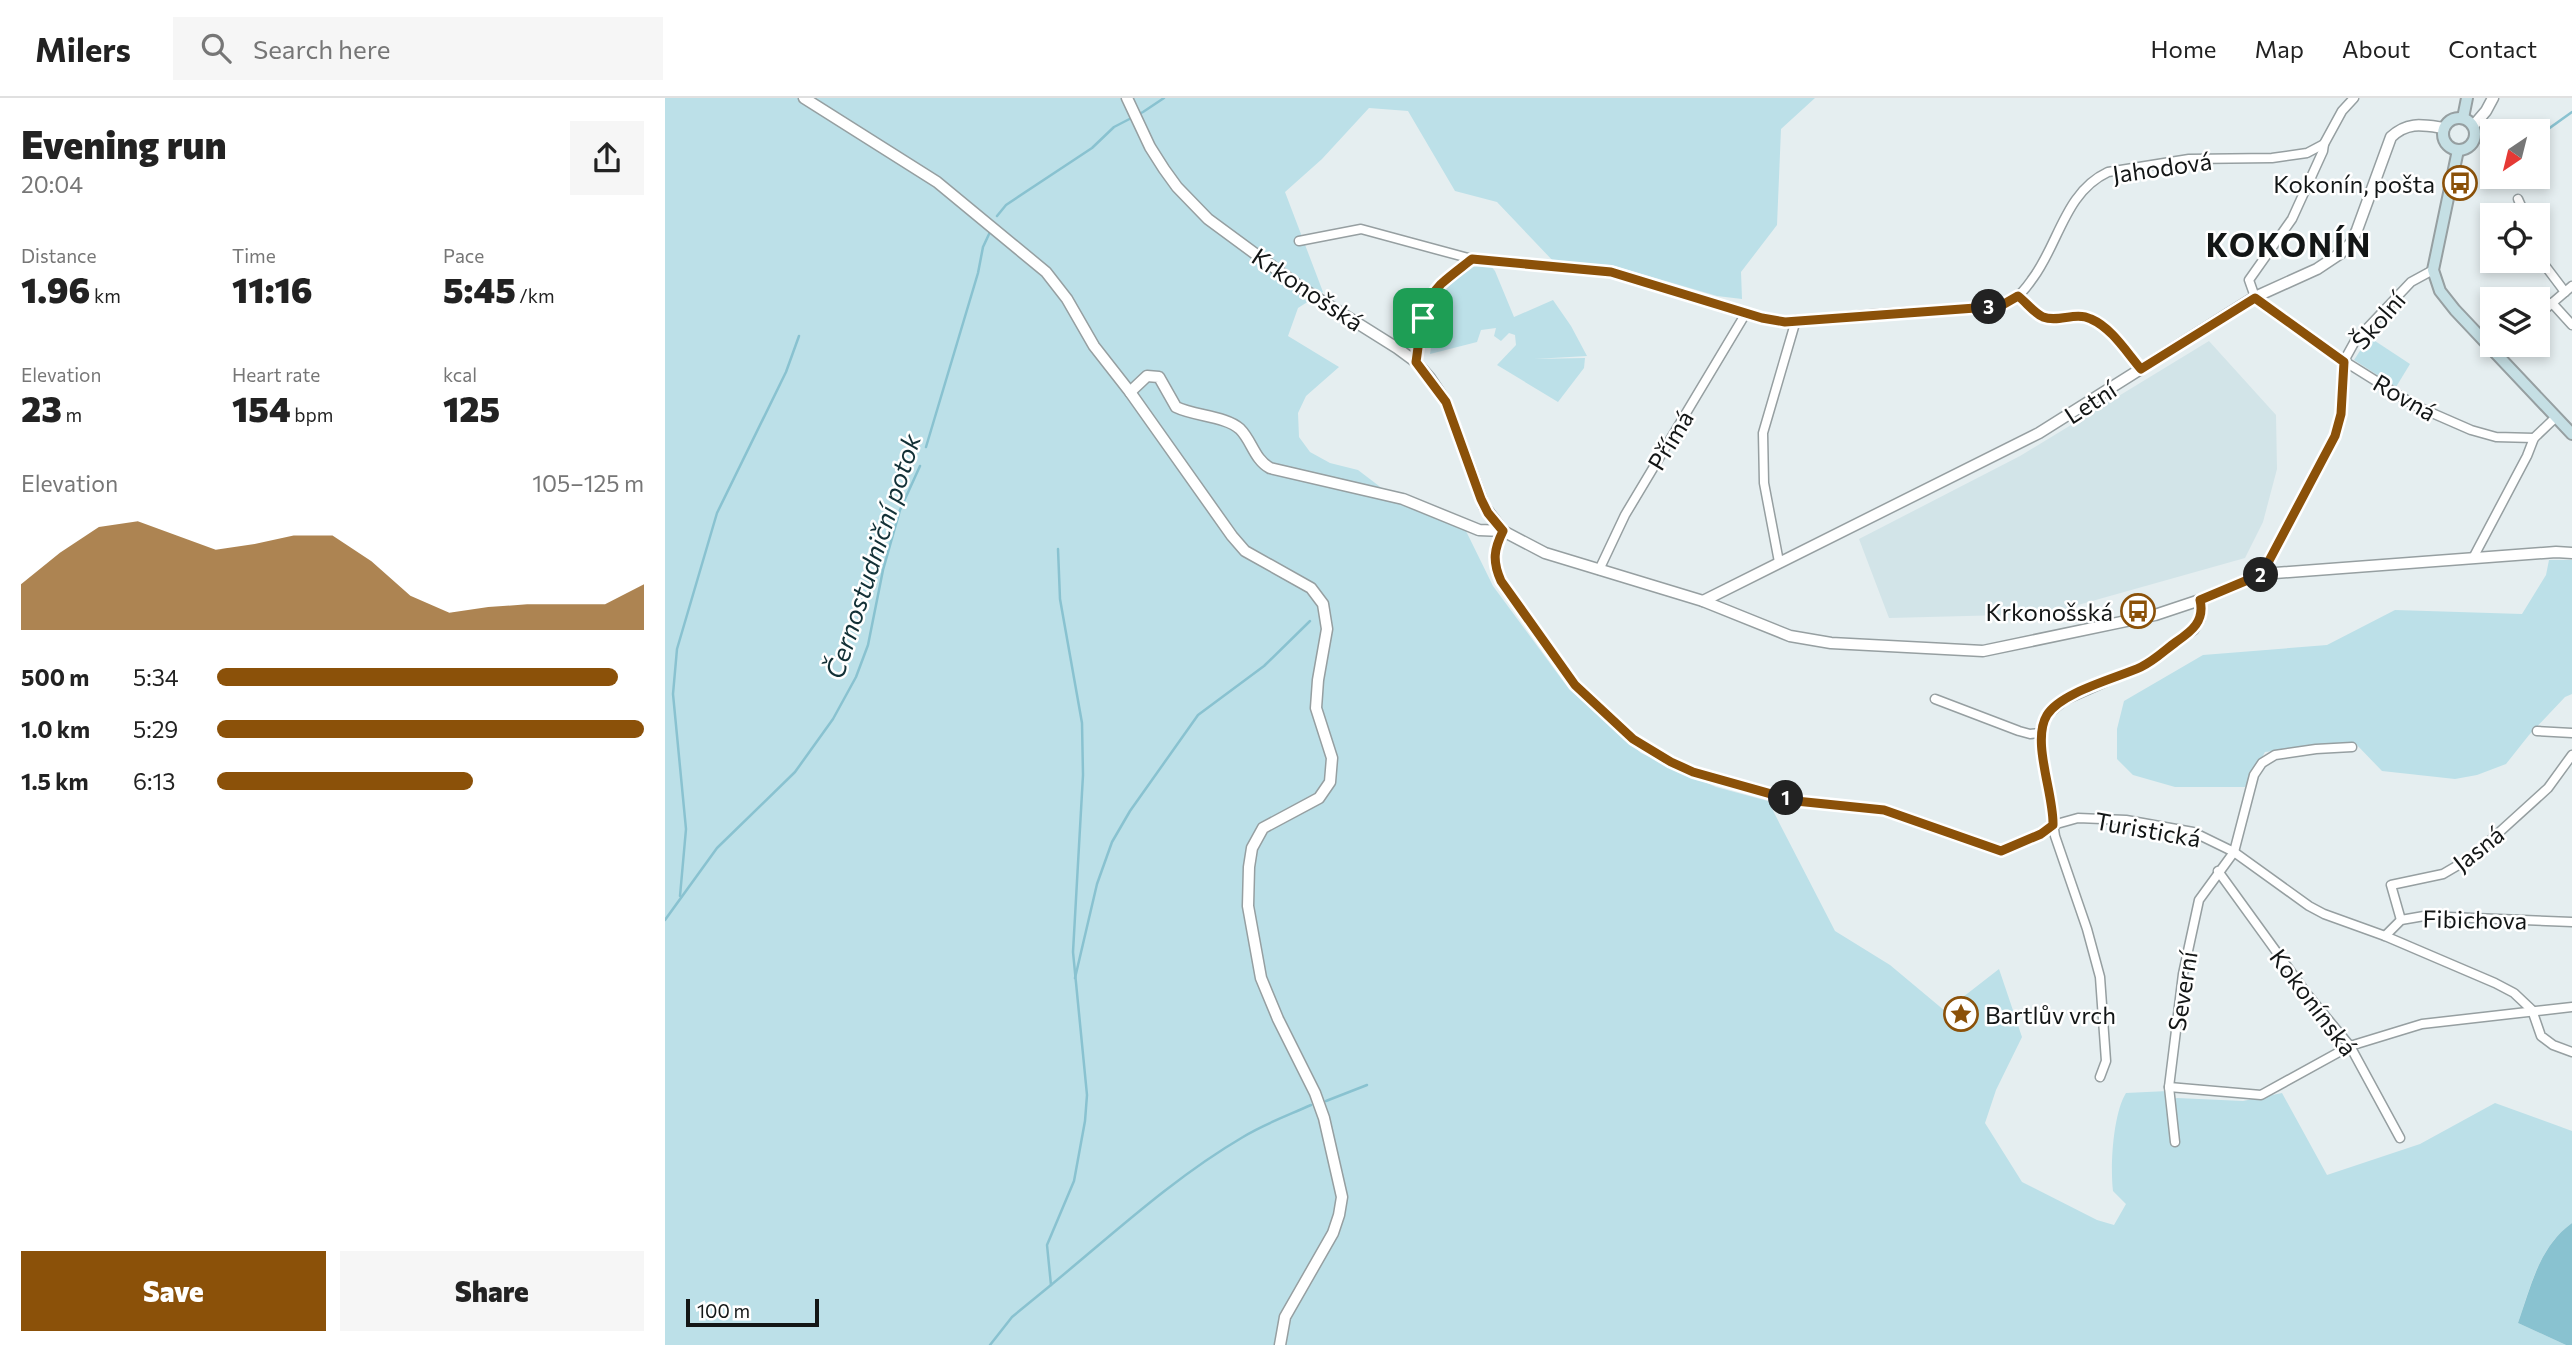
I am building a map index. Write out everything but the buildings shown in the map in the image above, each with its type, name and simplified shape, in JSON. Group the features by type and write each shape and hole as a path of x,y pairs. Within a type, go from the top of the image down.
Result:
{"main road":[{"path":"2463,118 2467,98"},
{"path":"2463,118 2474,125 2476,135 2472,145 2458,150 2450,148 2444,141 2444,128 2452,119 2463,118"},
{"path":"2458,150 2433,270 2440,292 2480,337"},
{"path":"2498,357 2572,433"}],"street":[{"path":"804,98 937,183 1046,272 1067,299 1094,346 1232,536 1245,551 1311,588 1323,604 1327,629 1316,708 1332,758 1333,773 1319,798 1263,828 1252,848 1249,867 1248,906 1261,978 1277,1019 1315,1093 1324,1118 1342,1197 1333,1233 1285,1317 1280,1345"},
{"name":"Krkonošská","path":"1127,98 1150,147 1164,169 1177,187 1208,219 1303,289 1416,362 1446,402 1481,499 1488,513 1503,531 1545,553 1703,601 1777,632 1804,639 1974,651 2155,615 2262,574 2572,553"},
{"path":"2255,298 2249,280 2292,219 2324,144 2342,111 2354,98"},
{"path":"2474,125 2493,98"},
{"name":"Letní","path":"1703,601 2027,440 2255,298 2317,269 2351,243 2387,143 2403,127 2418,124 2444,128"},
{"name":"Jahodová","path":"2018,296 2043,265 2073,204 2098,177 2108,172 2189,159 2272,158 2307,153 2324,144"},
{"path":"2518,198 2520,203"},
{"path":"1299,241 1361,229 1472,259 1611,272 1746,313 1785,322 1989,307 2004,304 2018,296 2039,316 2048,318 2071,315 2091,319 2108,330 2141,369"},
{"path":"1416,362 1423,318 1429,301 1440,285 1472,259"},
{"path":"2550,269 2569,289 2550,305"},
{"name":"Školní","path":"2262,574 2284,537 2338,428 2344,362 2355,341 2411,282 2433,270"},
{"name":"Rovná","path":"2255,298 2344,362 2416,406 2443,419 2496,437 2534,438"},
{"path":"2553,303 2572,325"},
{"name":"Přímá","path":"1599,570 1625,515 1746,313"},
{"path":"1779,562 1764,482 1763,433 1796,320"},
{"path":"1130,392 1147,376 1159,377 1176,407 1233,424 1244,433 1258,459 1270,468 1403,499 1479,530 1503,531"},
{"path":"2473,558 2534,438 2556,417"},
{"name":"Turistická","path":"1503,531 1495,548 1497,572 1501,581 1575,685 1633,739 1671,762 1693,772 1796,801 1884,810 2001,851 2041,834 2053,825 2078,818 2126,820 2193,832 2234,852 2324,914 2385,936 2495,983 2514,993 2532,1010"},
{"path":"2100,1077 2106,1061 2100,976 2053,825 2040,733 2048,713 2065,699 2142,666 2194,630 2200,620 2200,600"},
{"path":"1935,699 2019,731 2040,733"},
{"path":"2537,731 2572,733"},
{"name":"Turistická","path":"2234,852 2254,775 2262,763 2276,755 2352,747"},
{"name":"Jasná","path":"2401,919 2391,884 2443,874 2472,857 2547,788 2572,755"},
{"name":"Severní","path":"2175,1142 2169,1087 2183,974 2199,900 2234,852"},
{"name":"Kokonínská","path":"2218,871 2307,994 2350,1046 2400,1138"},
{"name":"Fibichova","path":"2385,936 2401,919 2424,916 2572,922"},
{"path":"2169,1087 2261,1095 2350,1046 2422,1024 2572,1007"},
{"path":"2532,1010 2541,1036 2553,1045 2572,1052"}],"shaded area":[{"path":"665,98 1815,98 1781,129 1777,225 1741,272 1742,299 1717,296 1611,265 1554,262 1497,202 1455,191 1408,111 1369,108 1322,159 1285,192 1323,292 1298,308 1288,336 1339,367 1306,396 1298,413 1299,437 1310,452 1330,463 1358,470 1400,502 1466,531 1493,586 1569,689 1641,753 1716,787 1768,801 1835,931 1890,965 1945,1011 1999,969 2022,1037 1996,1090 1985,1123 2022,1182 2097,1220 2114,1225 2126,1204 2113,1191 2112,1168 2115,1127 2126,1093 2168,1091 2167,1101 2177,1098 2243,1101 2282,1093 2327,1175 2420,1144 2495,1103 2572,1131 2572,1223 2551,1243 2544,1255 2518,1323 2566,1345 665,1345"},
{"path":"1490,265 1514,317 1553,300 1587,356 1534,359 1585,358 1584,368 1558,402 1497,365 1516,345 1515,335 1509,333 1501,341 1494,336 1496,328 1481,330 1477,342 1430,354 1432,340 1427,335 1428,316 1438,293 1473,266"},
{"path":"2369,337 2410,364 2396,387 2354,360"},
{"path":"2209,341 2276,415 2277,469 2263,522 2245,558 2046,614 1889,618 1859,539 2020,456"},
{"path":"2549,560 2572,560 2572,694 2565,697 2529,735 2506,764 2477,775 2455,779 2382,771 2354,742 2265,752 2245,787 2175,787 2133,775 2117,759 2117,729 2124,701 2203,655 2327,645 2395,610 2522,614 2546,575"},
{"path":"2572,1223 2572,1345 2566,1345 2518,1323 2544,1255"}],"waterway":[{"name":"Černostudniční potok","path":"997,216 1006,205 1092,148 1114,127 1164,98"},
{"path":"2550,128 2572,112"},
{"name":"Černostudniční potok","path":"926,447 978,273 983,247 990,232"},
{"path":"680,896 686,829 673,694 677,649 717,513 786,372 799,336"},
{"name":"Černostudniční potok","path":"665,920 717,848 795,772 833,719 856,677 868,645 883,570 900,510 920,466"},
{"path":"990,1345 1012,1317 1051,1285 1047,1245 1074,1181 1085,1121 1087,1095 1073,952 1083,775 1082,723 1060,599 1058,549"},
{"path":"1075,978 1097,884 1112,842 1130,811 1198,715 1264,666 1310,621"},
{"path":"1326,1101 1367,1085"},
{"path":"1051,1285 1192,1170 1251,1132 1311,1105"}],"place":[{"name":"Kokonín, pošta","path":"2460,183"},
{"name":"Krkonošská","path":"2138,611"},
{"name":"Bartlův vrch","path":"1961,1014"}],"district":[{"name":"KOKONÍN","path":"2289,244"}],"route":[{"path":"1472,259 1611,272 1762,318 1785,322 1989,307 2004,304 2018,296 2039,316 2056,319 2071,315 2091,319 2108,330 2141,369 2255,298 2344,362 2341,414 2335,436 2284,537 2262,574 2200,600 2200,620 2194,630 2142,666 2065,699 2048,713 2040,733 2053,825 2041,834 2001,851 1884,810 1796,801 1693,772 1633,739 1590,700 1575,685 1497,572 1495,548 1503,531 1488,513 1481,499 1446,402 1416,362 1423,318 1429,301 1440,285 1472,259"}]}
